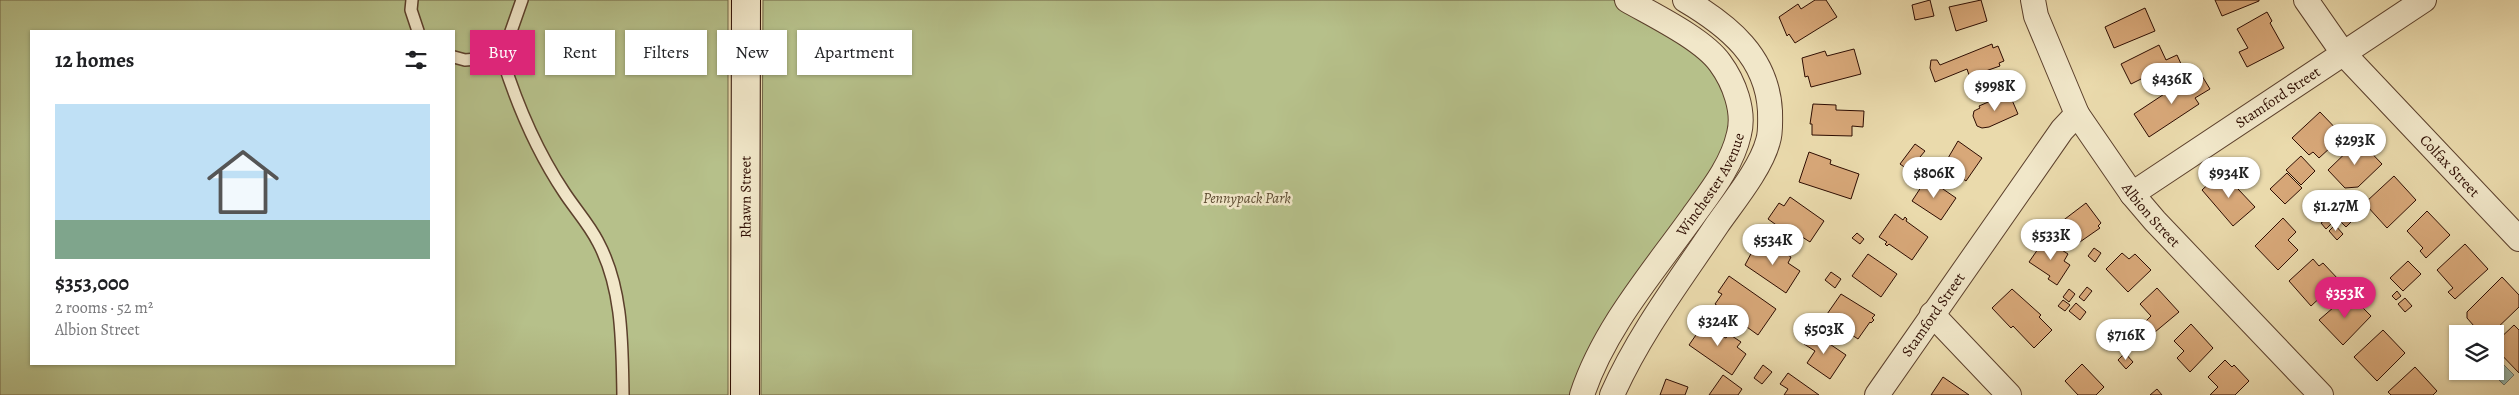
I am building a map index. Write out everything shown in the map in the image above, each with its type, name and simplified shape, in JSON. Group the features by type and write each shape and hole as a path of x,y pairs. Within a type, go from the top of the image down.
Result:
{"main road":[{"name":"Rhawn Street","path":"745,395 746,0"}],"street":[{"name":"Winchester Avenue","path":"1582,395 1590,371 1616,324 1715,184 1734,153 1740,132 1740,110 1731,84 1720,63 1712,54 1676,29 1627,0"},
{"name":"Winchester Avenue","path":"1612,395 1639,342 1751,177 1768,142 1769,95 1750,52 1734,34 1709,14 1685,0"},
{"name":"Albion Street","path":"2033,0 2036,16 2077,114 2132,194 2155,221 2321,395"},
{"name":"Colfax Street","path":"2306,0 2343,53 2519,240"},
{"name":"Stamford Street","path":"2132,194 2424,0"},
{"path":"1712,54 1734,34"},
{"name":"Stamford Street","path":"1876,395 2062,130 2077,114"},
{"path":"1932,314 2008,395"}],"lane":[{"path":"412,0 411,10 418,30"},
{"path":"511,30 522,0"},
{"path":"455,57 470,60"},
{"path":"507,75 513,94 533,140 563,191 598,242 618,299 623,395"}],"green space":[{"path":"0,0 728,0 728,30 717,30 717,75 728,75 728,395 0,395"},
{"name":"Pennypack Park","path":"763,0 1613,0 1698,49 1732,103 1724,153 1572,395 761,395 763,75 787,75 787,30 763,30"}],"water":[{"path":"2504,365 2514,375 2504,385 2499,380 2504,380"}],"building":[{"path":"1815,0 1826,0 1837,17 1795,43 1789,34 1787,36 1779,17 1798,4 1801,9"},
{"path":"1930,0 1934,16 1915,20 1912,5"},
{"path":"1981,0 1987,21 1956,31 1949,7"},
{"path":"2215,0 2259,0 2259,1 2222,16"},
{"path":"2145,8 2155,31 2114,48 2105,27"},
{"path":"2267,12 2272,21 2270,23 2284,48 2247,67 2239,52 2248,48 2237,29"},
{"path":"1992,44 1993,48 1998,46 2004,61 1999,63 2000,66 1969,75 1967,69 1935,82 1930,68 1931,60 1937,60 1940,65"},
{"path":"2159,45 2166,60 2177,55 2182,66 2158,78 2159,81 2155,83 2151,74 2131,84 2121,64"},
{"path":"1854,49 1861,74 1811,87 1808,76 1805,77 1802,58 1825,51 1827,56"},
{"path":"2199,71 2210,89 2195,98 2199,104 2149,137 2134,114"},
{"path":"2009,93 2018,114 1989,127 1982,128 1977,126 1973,116 1974,111 1980,108 1979,106"},
{"path":"1813,104 1836,105 1836,110 1864,111 1863,127 1852,126 1852,136 1812,135 1812,124 1810,124"},
{"path":"2320,112 2343,136 2319,158 2313,152 2309,155 2292,138"},
{"path":"2359,140 2382,164 2358,187 2345,188 2328,170"},
{"path":"1958,141 1982,158 1966,181 1944,165"},
{"path":"1915,144 1925,151 1920,157 1927,162 1917,176 1900,164"},
{"path":"1809,152 1831,160 1830,164 1859,174 1851,199 1799,182"},
{"path":"2301,156 2315,171 2301,185 2286,170"},
{"path":"2287,173 2302,188 2285,204 2270,189"},
{"path":"2218,175 2228,186 2240,178 2243,182 2238,189 2255,207 2233,226 2202,190"},
{"path":"2394,176 2416,200 2387,228 2367,206 2370,204 2367,201"},
{"path":"1927,178 1956,198 1941,220 1912,201"},
{"path":"2349,192 2357,200 2340,215 2333,208"},
{"path":"1790,197 1824,221 1810,242 1796,233 1793,237 1768,219 1779,203 1784,206"},
{"path":"2086,203 2101,223 2098,226 2100,228 2077,244 2061,222"},
{"path":"2333,209 2337,214 2333,217 2329,212"},
{"path":"2427,211 2450,235 2426,258 2420,251 2423,248 2407,231"},
{"path":"2345,213 2353,220 2346,227 2338,219"},
{"path":"1895,214 1903,220 1905,217 1906,221 1928,237 1912,260 1889,244 1887,246 1885,244 1887,242 1879,237"},
{"path":"2329,217 2333,222 2326,229 2321,223"},
{"path":"2283,218 2296,232 2288,240 2298,250 2278,270 2255,246"},
{"path":"2335,225 2343,234 2337,240 2329,231"},
{"path":"1857,233 1864,239 1860,244 1852,238"},
{"path":"1762,239 1791,257 1788,263 1800,271 1786,293 1745,265 1754,248"},
{"path":"2045,239 2068,254 2064,261 2070,265 2057,285 2048,279 2050,276 2029,262"},
{"path":"2465,244 2488,269 2455,299 2448,292 2453,288 2437,270"},
{"path":"2094,248 2101,253 2095,262 2088,256"},
{"path":"2122,253 2129,259 2135,254 2151,270 2128,292 2106,269"},
{"path":"1868,254 1897,274 1881,297 1852,276"},
{"path":"2313,259 2319,266 2323,263 2339,280 2311,306 2289,281"},
{"path":"2408,261 2421,274 2403,291 2390,278"},
{"path":"1831,272 1841,279 1835,288 1825,280"},
{"path":"1729,276 1776,309 1758,335 1715,304 1722,294 1718,292"},
{"path":"2502,277 2519,295 2519,307 2500,325 2473,325 2467,318 2467,312"},
{"path":"2087,287 2092,291 2084,301 2079,297"},
{"path":"2157,288 2179,312 2155,332 2145,322 2151,316 2140,304"},
{"path":"2012,289 2041,315 2039,317 2052,330 2034,348 1992,308"},
{"path":"2069,289 2075,294 2069,302 2063,297"},
{"path":"2397,291 2401,296 2396,300 2392,296"},
{"path":"1841,294 1875,315 1872,318 1874,320 1870,322 1858,339 1825,317"},
{"path":"2349,294 2371,316 2343,345 2319,320"},
{"path":"2405,298 2412,306 2405,312 2398,304"},
{"path":"2063,300 2070,305 2065,311 2058,306"},
{"path":"2076,303 2086,312 2080,320 2069,311"},
{"path":"1707,319 1727,333 1724,337 1726,338 1729,334 1741,342 1737,347 1746,354 1732,375 1689,345"},
{"path":"2191,324 2213,348 2190,372 2177,358 2184,351 2174,341"},
{"path":"2514,325 2519,330 2519,373 2504,357 2504,334"},
{"path":"1809,330 1846,355 1830,379 1807,363 1815,351 1804,344 1809,336 1807,334"},
{"path":"2383,330 2405,353 2377,381 2354,357"},
{"path":"2125,353 2133,362 2126,369 2118,360"},
{"path":"2225,360 2232,367 2234,365 2249,381 2235,395 2210,395 2218,387 2208,377"},
{"path":"2082,364 2104,387 2096,395 2078,395 2065,381"},
{"path":"1763,365 1772,372 1762,384 1754,378"},
{"path":"2415,367 2437,391 2433,395 2391,395 2388,392"},
{"path":"1788,373 1819,395 1784,395 1788,389 1780,384"},
{"path":"1723,375 1742,389 1738,395 1709,395"},
{"path":"1943,377 1969,395 1931,395"},
{"path":"1666,379 1688,387 1685,395 1660,395"},
{"path":"2157,389 2162,395 2150,395"}]}
